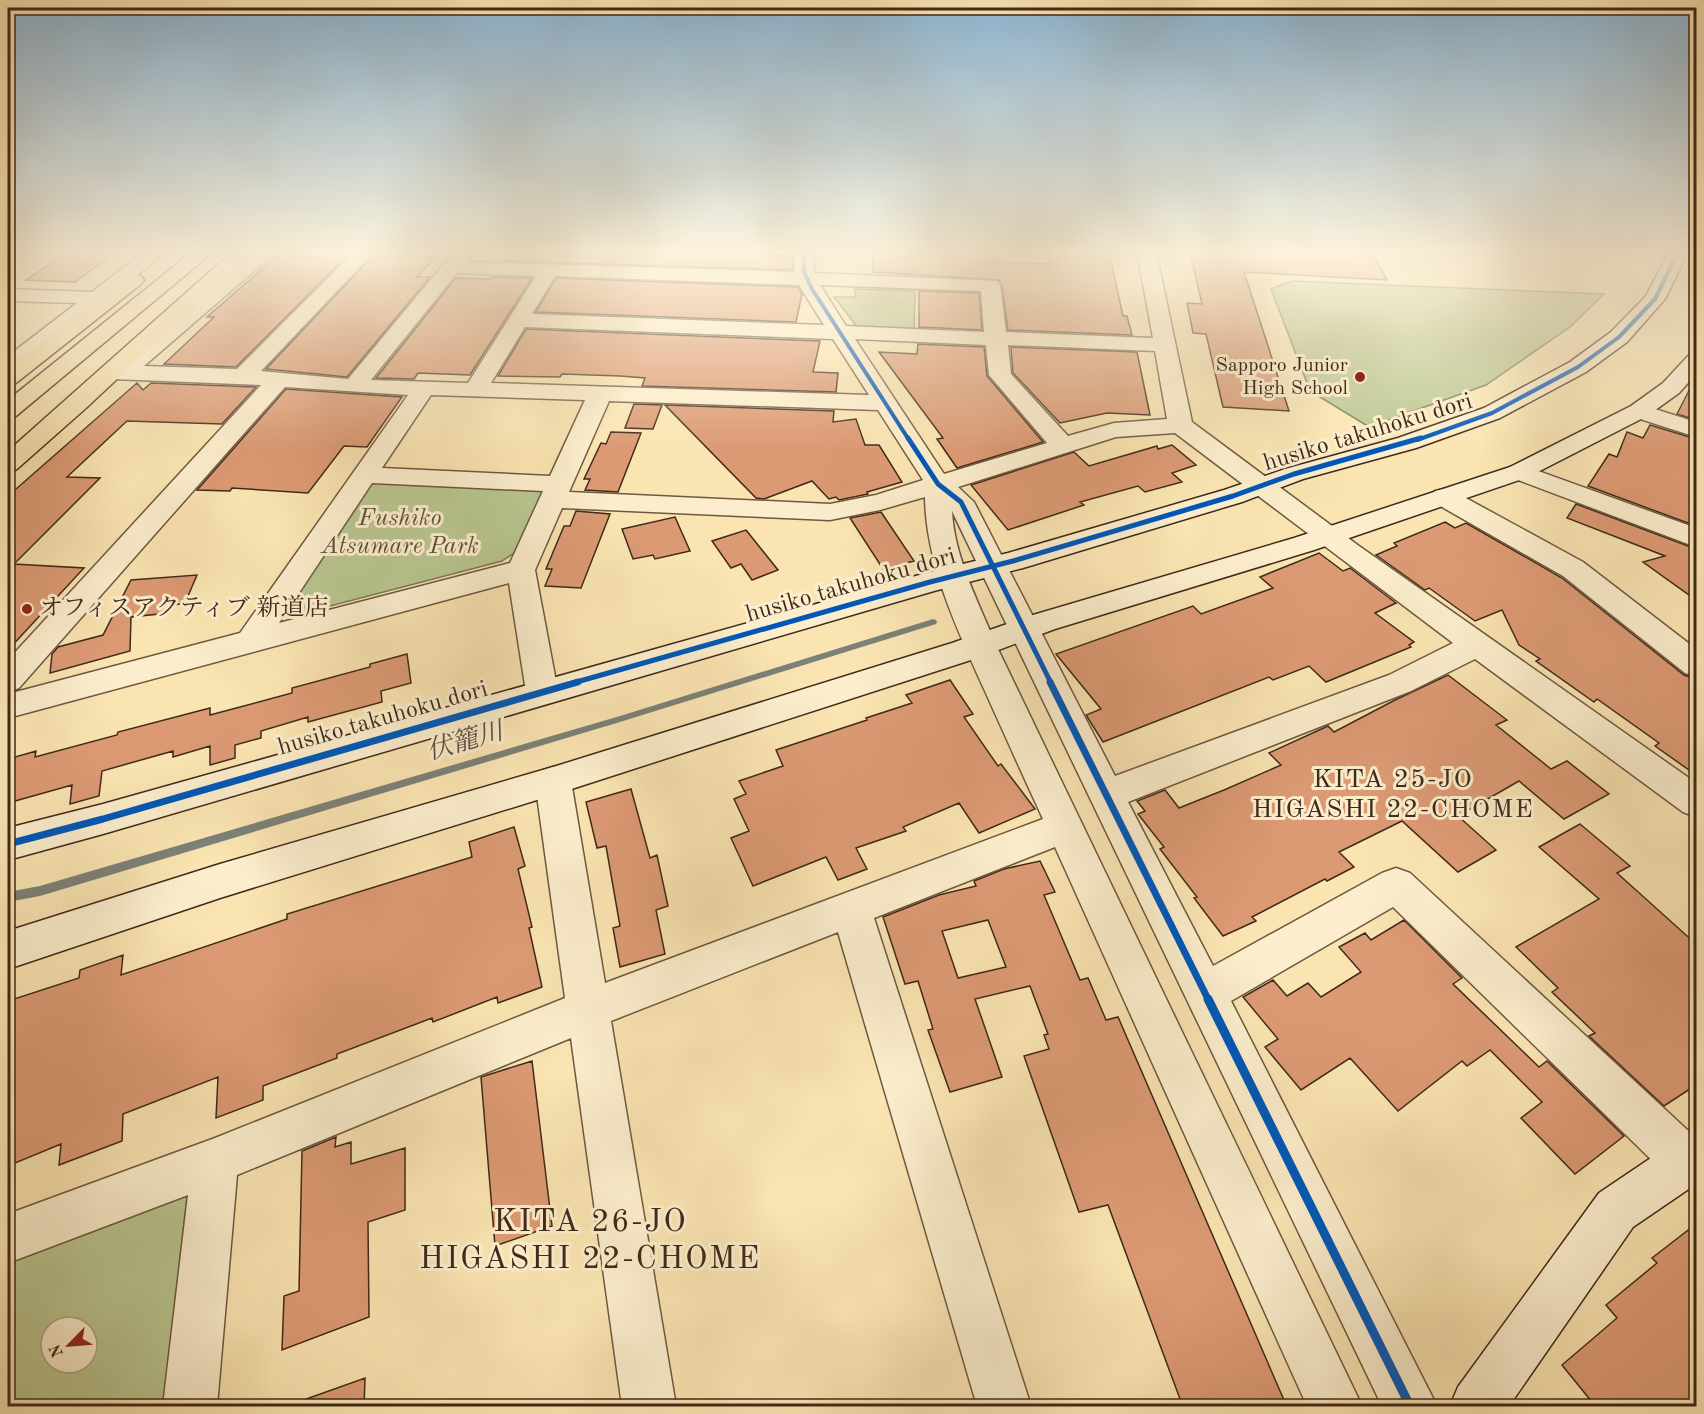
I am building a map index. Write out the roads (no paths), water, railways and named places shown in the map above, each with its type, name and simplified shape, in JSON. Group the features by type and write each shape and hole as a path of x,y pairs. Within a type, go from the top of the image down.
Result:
{"highway":[{"path":"8,378 85,318"},
{"path":"8,396 111,318"},
{"path":"12,420 128,318"},
{"path":"12,420 149,318"},
{"path":"8,464 114,370 167,318"}],"street":[{"path":"8,367 71,318"},
{"path":"114,370 140,360 189,318"},
{"path":"243,376 300,318"},
{"path":"354,386 410,318"},
{"path":"831,318 938,484 961,502 1410,1407"},
{"path":"993,318 1000,375 1063,446"},
{"path":"1158,318 1180,426"},
{"name":"husiko takuhoku dori","path":"8,844 115,816 542,692 993,566 1407,443 1492,413 1578,367 1619,337 1637,318"},
{"path":"476,390 519,320 1163,345"},
{"path":"8,950 220,881 553,781 1023,630 1327,536 1519,472 1639,411 1671,388 1696,361"},
{"path":"114,370 243,376 354,386 885,403"},
{"path":"8,680 279,379"},
{"path":"251,641 424,388"},
{"path":"542,692 521,570 600,394"},
{"path":"1639,411 1696,430"},
{"path":"365,475 830,512 880,502 1114,430 1180,426 1327,536 1696,802"},
{"path":"1519,472 1696,537"},
{"path":"938,484 939,525 953,576 980,645 1335,1407"},
{"path":"1444,497 1573,569 1696,665"},
{"path":"8,706 521,570"},
{"path":"1106,795 1400,683 1478,644"},
{"path":"553,781 649,1407"},
{"path":"8,1239 215,1161 588,1010 1065,827"},
{"path":"1205,993 1396,885 1692,1159 1616,1210 1477,1407"},
{"path":"851,909 1004,1407"},
{"path":"190,1407 215,1161"}],"waterway":[{"name":"伏籠川","path":"8,897 40,891 620,719 933,622"}],"place":[{"name":"Sapporo Junior High School","path":"1360,377"},
{"name":"オフィスアクティブ 新道店","path":"27,609"}],"district":[{"name":"KITA 25-JO HIGASHI 22-CHOME","path":"1393,795"},
{"name":"KITA 26-JO HIGASHI 22-CHOME","path":"590,1242"}],"park label":[{"name":"Fushiko Atsumare Park","path":"400,533"}]}
